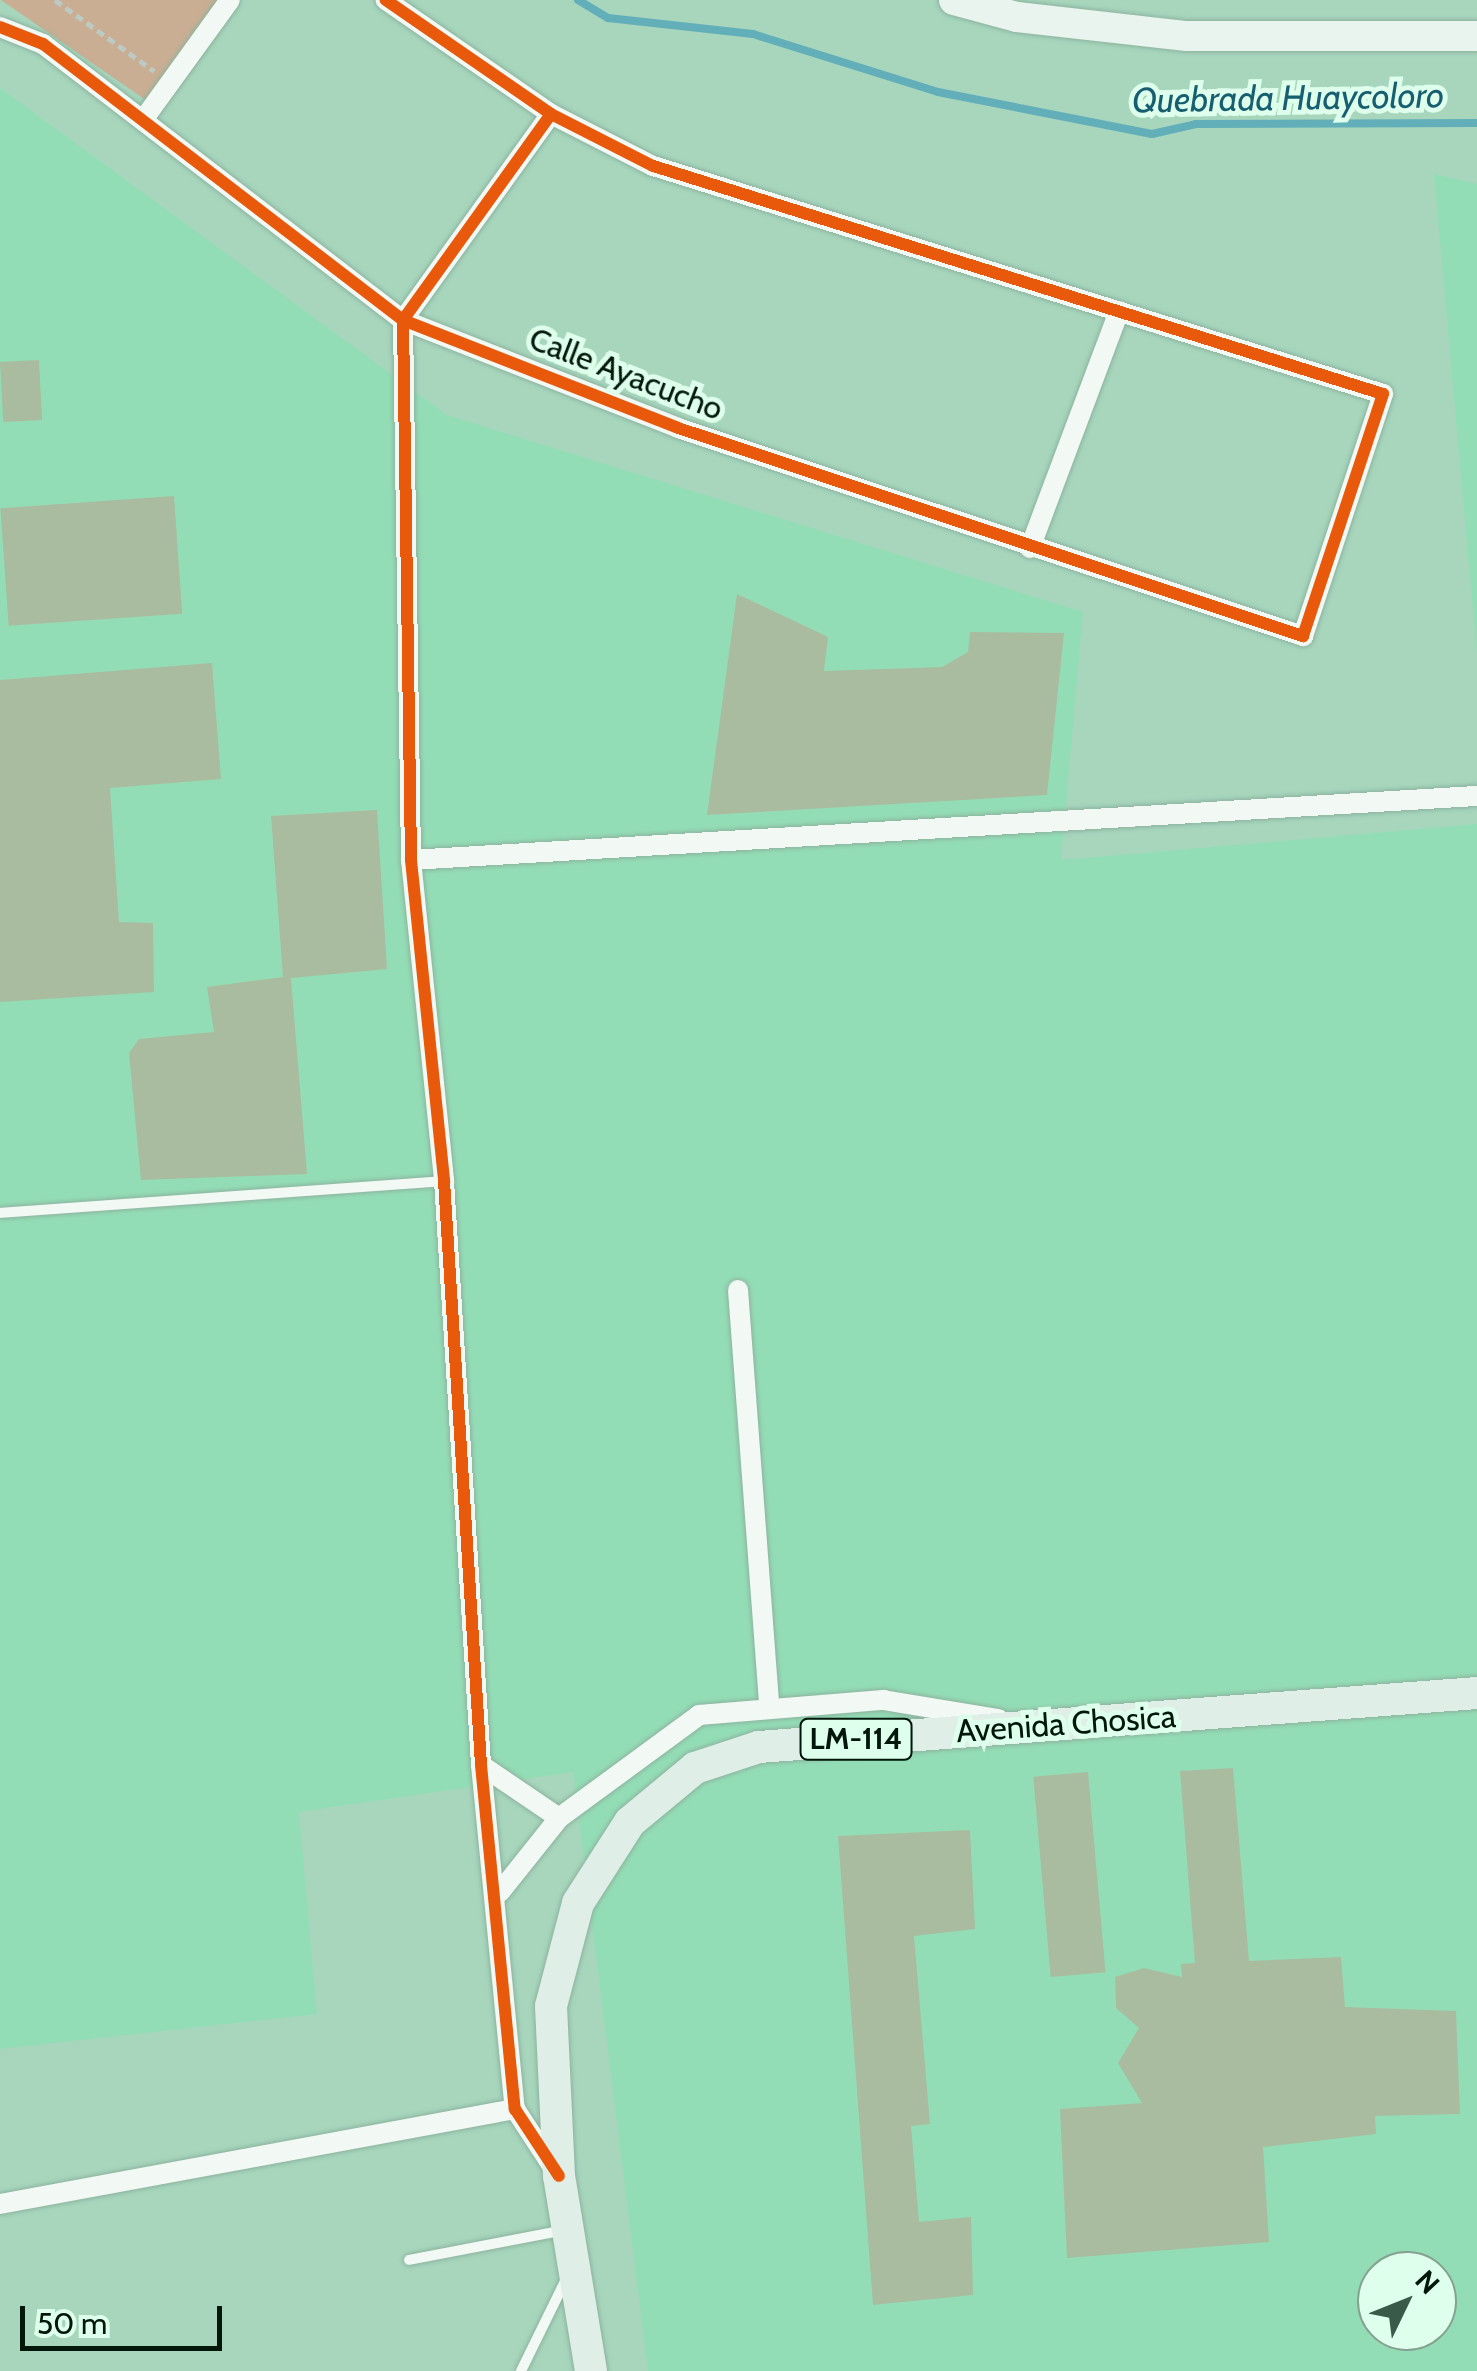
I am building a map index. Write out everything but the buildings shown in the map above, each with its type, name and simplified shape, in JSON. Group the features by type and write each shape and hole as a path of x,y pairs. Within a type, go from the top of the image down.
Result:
{"main road":[{"path":"954,0 1017,17 1187,36 1477,36"},
{"name":"Avenida Chosica","path":"558,2176 551,2006 578,1903 630,1822 695,1768 760,1746 1477,1694"},
{"name":"LM-114","path":"558,2176 590,2371"}],"street":[{"path":"142,120 230,0"},
{"path":"386,0 551,114 653,166 1118,311 1030,548"},
{"name":"Calle Ayacucho","path":"0,27 43,44 402,320 678,428 1303,636 1383,394 1118,311"},
{"path":"551,114 402,320 410,860 444,1181 482,1765 500,1892 516,2109 558,2176"},
{"path":"410,860 1477,796"},
{"path":"738,1290 769,1705"},
{"path":"500,1892 559,1818 699,1715 769,1705 883,1700 1039,1726"},
{"path":"482,1765 559,1818"},
{"path":"0,2204 516,2109"}],"lane":[{"path":"0,1213 444,1181"},
{"path":"409,2260 565,2230"},
{"path":"521,2371 572,2267"}],"path":[{"path":"55,0 170,84"}],"shaded area":[{"path":"1,0 222,0 150,103"},
{"path":"0,88 447,415 1083,612 1061,860 1477,824 1477,2371 648,2371 573,1772 299,1812 317,2014 0,2049"},
{"path":"1434,174 1477,184 1477,655"}],"waterway":[{"name":"Quebrada Huaycoloro","path":"578,0 608,18 753,34 938,92 1152,134 1196,124 1477,123"}],"cycle path":[{"path":"0,27 43,44 403,320 678,428 1303,636 1383,394 653,166 551,114 386,0"},
{"path":"551,114 403,320 411,860 444,1181 481,1765 515,2109 559,2176"}]}
